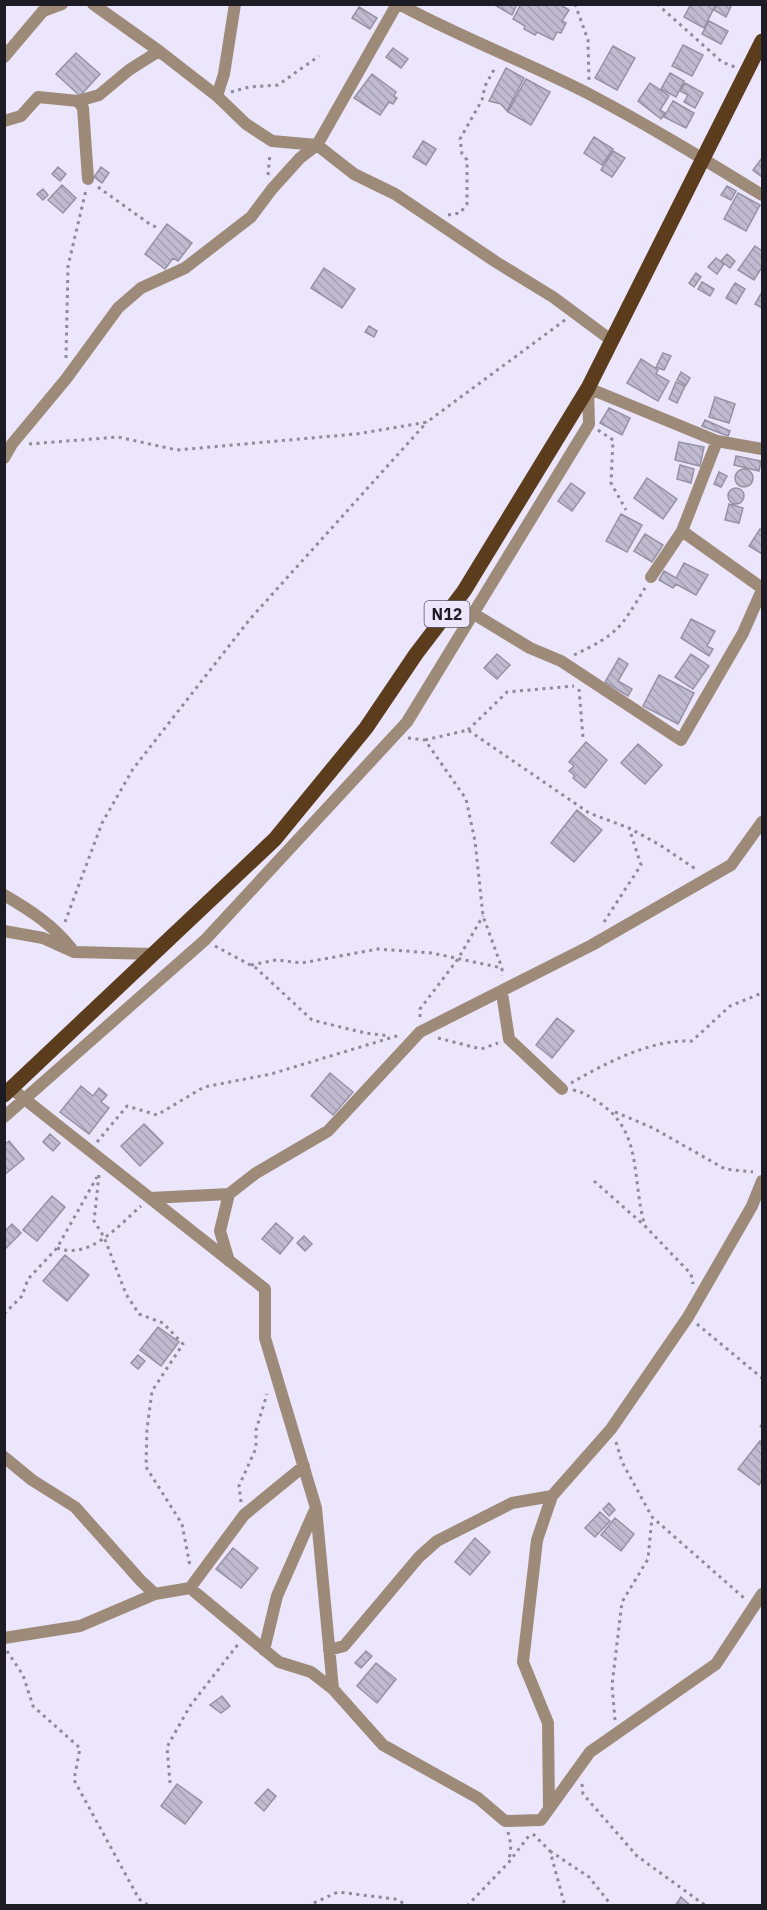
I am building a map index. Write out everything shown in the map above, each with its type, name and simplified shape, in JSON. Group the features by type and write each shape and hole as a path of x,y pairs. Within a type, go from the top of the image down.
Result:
{"main road":[{"name":"N12","path":"13,1094 275,839 366,728 464,591 588,388 703,158 749,72 762,41"}],"street":[{"path":"4,57 43,11 62,4"},
{"path":"93,4 159,51 217,96 246,123 272,141 317,145 354,174 395,195 611,340"},
{"path":"217,96 224,74 236,4"},
{"path":"4,458 12,444 66,379 118,308 141,288 185,268 251,217 300,158 317,145 398,4 456,34 510,56 589,94 703,158 762,195"},
{"path":"4,122 21,116 38,97 78,101 99,95 129,70 159,51"},
{"path":"78,101 83,108 88,179"},
{"path":"4,1117 13,1094 205,940 407,723 589,424 588,388 717,441 761,446"},
{"path":"651,577 682,531 717,441"},
{"path":"474,614 530,648 561,661 681,740 738,643 762,589 682,531"},
{"path":"150,1198 229,1194 256,1173 328,1131 420,1032 502,993 592,945 731,865 762,822"},
{"path":"4,895 33,912 60,934 74,952"},
{"path":"4,931 43,938 74,952 155,954"},
{"path":"502,993 509,1039 562,1089"},
{"path":"13,1094 106,1162 265,1289 265,1338 316,1508 333,1689"},
{"path":"549,1808 548,1724 523,1662 537,1540 552,1496 611,1429 688,1317 752,1206 762,1181"},
{"path":"229,1194 220,1231 229,1261"},
{"path":"4,1457 32,1480 75,1508 155,1594"},
{"path":"4,1638 80,1626 155,1594 190,1588 244,1515 304,1467"},
{"path":"328,1650 344,1646 419,1557 436,1541 512,1503 552,1496"},
{"path":"264,1650 277,1596 316,1508"},
{"path":"190,1588 279,1662 311,1672 333,1689 383,1745 478,1798 505,1821 541,1820 590,1752 716,1664 762,1594"}],"path":[{"path":"575,4 588,40 589,94"},
{"path":"657,4 722,62 749,72"},
{"path":"217,96 249,87 278,84 319,56"},
{"path":"439,210 448,215 465,209 467,160 462,154 460,139 483,100 491,71 501,60 510,56"},
{"path":"272,141 268,177 272,189"},
{"path":"66,379 68,266 88,179 151,225 159,228"},
{"path":"60,934 102,823 133,769 250,619 427,422 574,313"},
{"path":"12,444 70,442 118,437 177,450 356,434 427,422"},
{"path":"589,424 613,440 611,483 626,510"},
{"path":"561,661 606,640 621,627 651,577"},
{"path":"395,736 425,740 468,730 507,692 579,686 583,738"},
{"path":"468,730 589,813 629,828 660,844 708,878"},
{"path":"425,740 465,799 475,841 483,916 501,968 502,993"},
{"path":"592,945 612,907 641,865 629,828"},
{"path":"420,1032 420,1009 459,959 483,916"},
{"path":"205,940 250,964 312,1020 365,1033 393,1036"},
{"path":"250,964 276,960 302,963 378,950 432,953 501,968"},
{"path":"562,1089 613,1062 673,1040 692,1041 730,1006 762,993"},
{"path":"90,1150 127,1106 157,1115 204,1087 271,1074 393,1036 420,1032 481,1049 509,1039"},
{"path":"562,1089 582,1092 613,1112 653,1128 725,1169 762,1174"},
{"path":"613,1112 627,1130 633,1154 639,1206 645,1226"},
{"path":"4,1314 22,1296 28,1279 57,1248 106,1162"},
{"path":"99,1175 94,1221 104,1237 126,1294 139,1314 163,1323 183,1344 152,1391 147,1429 146,1467 182,1524 192,1574 190,1588"},
{"path":"594,1181 645,1226 691,1274 696,1303"},
{"path":"57,1248 70,1252 81,1251 104,1237 150,1198"},
{"path":"688,1317 762,1378"},
{"path":"244,1515 238,1486 256,1448 256,1430 275,1371"},
{"path":"762,1425 760,1429 762,1431"},
{"path":"611,1429 622,1462 652,1517 753,1607"},
{"path":"616,1732 612,1684 622,1602 648,1559 652,1517"},
{"path":"170,1783 167,1747 190,1706 246,1635"},
{"path":"4,1647 23,1676 33,1706 80,1748 74,1780 139,1899 149,1905"},
{"path":"579,1768 583,1794 637,1856 706,1905"},
{"path":"467,1905 509,1862 541,1820"},
{"path":"505,1821 512,1845 509,1862"},
{"path":"532,1832 550,1851 589,1877 612,1905"},
{"path":"550,1851 565,1905"},
{"path":"307,1905 338,1892 395,1899 409,1905"}],"building":[{"path":"493,4 517,4 512,15"},
{"path":"521,4 559,4 569,10 562,21 566,23 561,33 557,32 553,40 537,32 535,35 524,29 525,26 513,19"},
{"path":"691,4 716,4 704,28 684,17"},
{"path":"717,4 732,4 726,17 714,10"},
{"path":"359,7 377,18 370,29 352,18"},
{"path":"709,21 728,31 721,44 702,34"},
{"path":"683,45 703,55 692,76 672,66"},
{"path":"613,46 635,58 617,90 595,78"},
{"path":"393,48 408,59 401,68 386,57"},
{"path":"76,53 100,74 80,96 56,74"},
{"path":"506,68 524,78 507,111 501,104 489,101"},
{"path":"670,73 684,81 676,97 661,89"},
{"path":"372,74 396,92 394,96 397,98 393,104 389,102 380,115 354,98"},
{"path":"526,79 550,92 531,125 508,112"},
{"path":"650,83 669,96 660,110 665,113 661,119 638,101"},
{"path":"685,83 703,93 695,108 684,102 688,95 680,91"},
{"path":"673,101 694,113 686,128 664,117"},
{"path":"594,137 613,149 602,165 584,153"},
{"path":"423,141 436,149 426,165 413,157"},
{"path":"613,151 625,158 612,177 601,170"},
{"path":"762,158 762,177 753,170"},
{"path":"58,167 66,174 60,181 52,174"},
{"path":"101,167 109,173 102,183 94,177"},
{"path":"62,185 76,198 63,213 48,200"},
{"path":"727,186 736,191 731,200 721,195"},
{"path":"43,189 48,195 43,200 37,194"},
{"path":"738,193 760,205 746,231 724,219"},
{"path":"167,224 192,243 178,261 173,258 165,269 145,254"},
{"path":"755,246 762,251 762,267 754,280 738,270"},
{"path":"727,254 735,261 730,268 721,261"},
{"path":"716,258 724,264 717,274 708,267"},
{"path":"324,268 355,289 342,308 311,288"},
{"path":"696,273 701,277 694,287 689,283"},
{"path":"702,282 714,289 710,296 698,289"},
{"path":"735,283 745,289 736,304 726,298"},
{"path":"762,292 762,308 755,304"},
{"path":"369,326 377,331 374,337 365,332"},
{"path":"663,353 671,356 664,370 656,367"},
{"path":"641,359 658,370 656,374 669,381 658,401 627,383"},
{"path":"681,372 690,378 686,385 677,380"},
{"path":"676,382 685,386 677,403 669,399"},
{"path":"715,397 735,404 729,423 709,417"},
{"path":"609,408 630,418 622,435 600,423"},
{"path":"705,420 730,431 728,436 702,426"},
{"path":"679,442 704,447 700,466 675,460"},
{"path":"736,456 761,461 759,471 734,465"},
{"path":"680,465 694,469 691,483 677,479"},
{"path":"740,469 748,469 753,474 751,485 740,487 735,482 735,474"},
{"path":"719,472 727,476 721,487 714,484"},
{"path":"647,478 677,499 663,519 634,498"},
{"path":"571,483 585,493 572,511 558,501"},
{"path":"733,488 739,488 744,496 742,502 733,504 728,499 728,493"},
{"path":"729,504 743,508 739,523 725,520"},
{"path":"621,514 642,525 627,552 606,541"},
{"path":"760,529 762,531 762,554 749,546"},
{"path":"645,534 663,545 652,562 634,551"},
{"path":"684,563 708,575 696,595 676,584 673,588 659,580 664,571 676,578"},
{"path":"691,619 715,631 707,646 713,649 709,656 681,638"},
{"path":"497,654 510,665 497,679 484,668"},
{"path":"691,654 709,666 693,689 675,677"},
{"path":"619,658 628,664 618,681 632,689 628,696 605,682"},
{"path":"659,675 694,693 678,724 643,706"},
{"path":"586,742 607,760 585,788 573,778 575,776 569,771 574,766 569,762"},
{"path":"638,744 662,765 645,784 621,763"},
{"path":"577,810 602,830 574,862 551,843"},
{"path":"557,1018 574,1031 552,1058 536,1045"},
{"path":"330,1073 353,1092 333,1115 311,1096"},
{"path":"81,1086 93,1096 99,1088 107,1095 101,1102 109,1108 89,1134 60,1112"},
{"path":"144,1124 163,1143 140,1166 121,1146"},
{"path":"50,1134 60,1143 53,1151 43,1142"},
{"path":"9,1141 24,1159 4,1175 4,1145"},
{"path":"52,1196 65,1207 37,1241 23,1230"},
{"path":"276,1223 293,1238 280,1254 262,1239"},
{"path":"12,1224 21,1233 4,1250 4,1232"},
{"path":"304,1236 312,1244 305,1251 297,1243"},
{"path":"65,1255 89,1275 67,1301 43,1281"},
{"path":"158,1327 179,1342 161,1366 140,1350"},
{"path":"138,1355 145,1361 138,1369 131,1363"},
{"path":"760,1441 762,1443 762,1480 759,1485 738,1469"},
{"path":"609,1503 615,1510 609,1516 603,1509"},
{"path":"600,1512 610,1521 595,1537 585,1528"},
{"path":"615,1518 634,1534 621,1551 601,1535"},
{"path":"475,1538 490,1552 470,1575 455,1562"},
{"path":"233,1548 258,1568 241,1588 216,1569"},
{"path":"366,1651 372,1656 361,1668 355,1663"},
{"path":"376,1663 396,1679 377,1703 357,1686"},
{"path":"222,1696 230,1706 221,1713 210,1705"},
{"path":"177,1784 202,1802 185,1824 161,1806"},
{"path":"268,1789 276,1796 264,1811 255,1803"},
{"path":"681,1897 691,1906 675,1906"}]}
